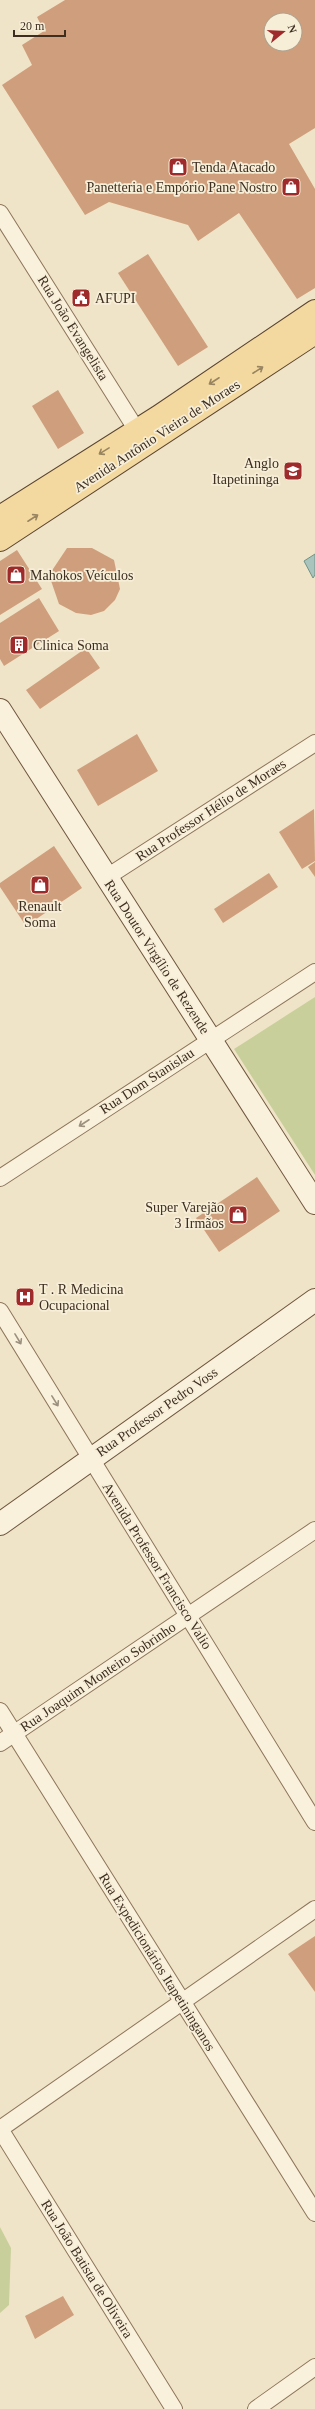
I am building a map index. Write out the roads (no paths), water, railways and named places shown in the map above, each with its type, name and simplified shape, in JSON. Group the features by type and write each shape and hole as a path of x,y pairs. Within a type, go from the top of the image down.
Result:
{"main road":[{"name":"Avenida Antônio Vieira de Moraes","path":"0,540 315,311"},
{"name":"Avenida Antônio Vieira de Moraes","path":"162,423 315,333"},
{"name":"Avenida Antônio Vieira de Moraes","path":"0,517 141,437"},
{"name":"Rua Doutor Virgílio de Rezende","path":"0,710 315,1203"},
{"name":"Rua Professor Pedro Voss","path":"0,1524 315,1300"}],"street":[{"name":"Rua João Evangelista","path":"0,213 141,437"},
{"name":"Rua Professor Hélio de Moraes","path":"107,877 315,743"},
{"name":"Rua Dom Stanislau","path":"0,1178 315,972"},
{"name":"Avenida Professor Francisco Valio","path":"0,1310 315,1822"},
{"name":"Rua Joaquim Monteiro Sobrinho","path":"0,1743 315,1530"},
{"name":"Rua Expedicionários Itapetininganos","path":"0,1711 315,2213"},
{"path":"0,2129 315,1909"},
{"name":"Rua João Batista de Oliveira","path":"0,2129 174,2409"},
{"path":"256,2409 315,2367"}],"water":[{"path":"315,554 315,575 313,578 304,561"}],"place":[{"name":"Tenda Atacado","path":"178,167"},
{"name":"Panetteria e Empório Pane Nostro","path":"291,187"},
{"name":"AFUPI","path":"81,298"},
{"name":"Anglo Itapetininga","path":"293,471"},
{"name":"Mahokos Veículos","path":"16,575"},
{"name":"Clinica Soma","path":"19,645"},
{"name":"Renault Soma","path":"40,885"},
{"name":"Super Varejão 3 Irmãos","path":"238,1215"},
{"name":"T . R Medicina Ocupacional","path":"25,1297"}]}
